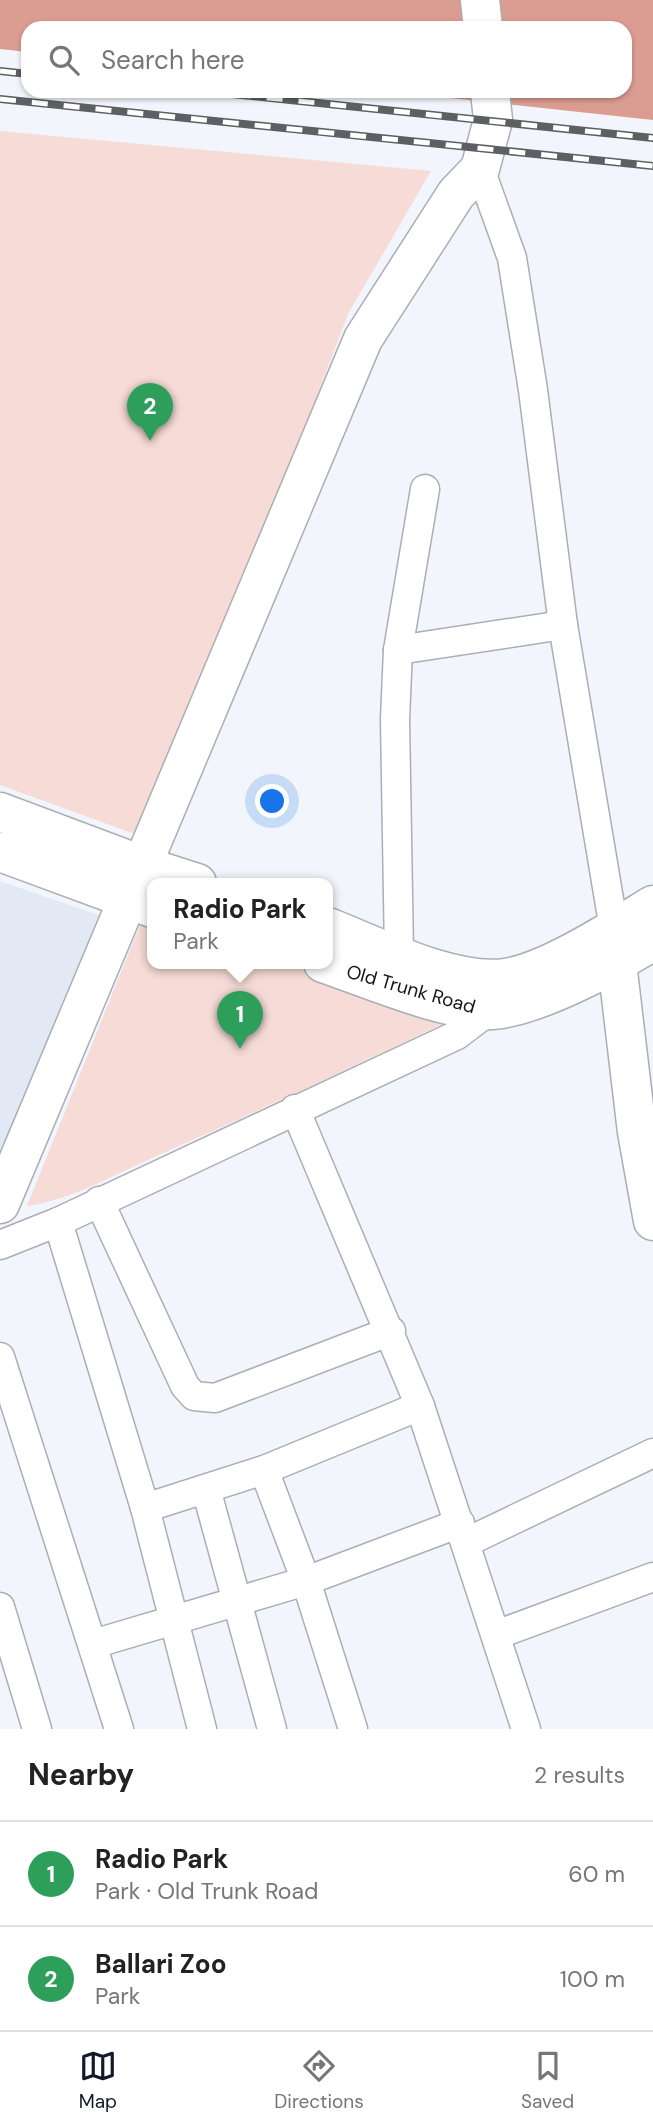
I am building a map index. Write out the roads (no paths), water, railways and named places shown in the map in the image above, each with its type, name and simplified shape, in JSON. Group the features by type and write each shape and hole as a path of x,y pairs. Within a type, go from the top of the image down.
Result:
{"street":[{"path":"480,0 482,21"},
{"path":"0,1204 140,904 144,866 363,339 440,216 480,169 494,120 491,98"},
{"path":"480,169 512,258 533,390 562,625 615,946 637,1132 653,1221"},
{"path":"399,954 395,719 398,649 425,489"},
{"path":"398,649 562,625"},
{"path":"0,811 181,878"},
{"path":"0,852 140,904"},
{"path":"333,929 474,978 509,978 560,957 615,946 653,905"},
{"name":"Old Trunk Road","path":"333,966 452,1004 490,1010 512,1007 615,946 653,941"},
{"path":"0,1245 58,1223 99,1201 457,1035 490,1010"},
{"path":"295,1109 421,1406 526,1729"},
{"path":"99,1201 185,1386 194,1396 215,1398 391,1331"},
{"path":"58,1223 145,1508 202,1729"},
{"path":"0,1357 119,1729"},
{"path":"145,1508 264,1471 421,1406"},
{"path":"93,1644 464,1533 653,1453"},
{"path":"264,1471 306,1581 353,1729"},
{"path":"206,1489 272,1729"},
{"path":"496,1635 653,1577"},
{"path":"0,1608 37,1729"}],"railway":[{"path":"0,71 21,73"},
{"path":"270,98 653,138"},
{"path":"0,99 653,166"}],"place":[{"name":"Ballari Zoo","path":"150,441"},
{"name":"Radio Park","path":"240,1049"}]}
